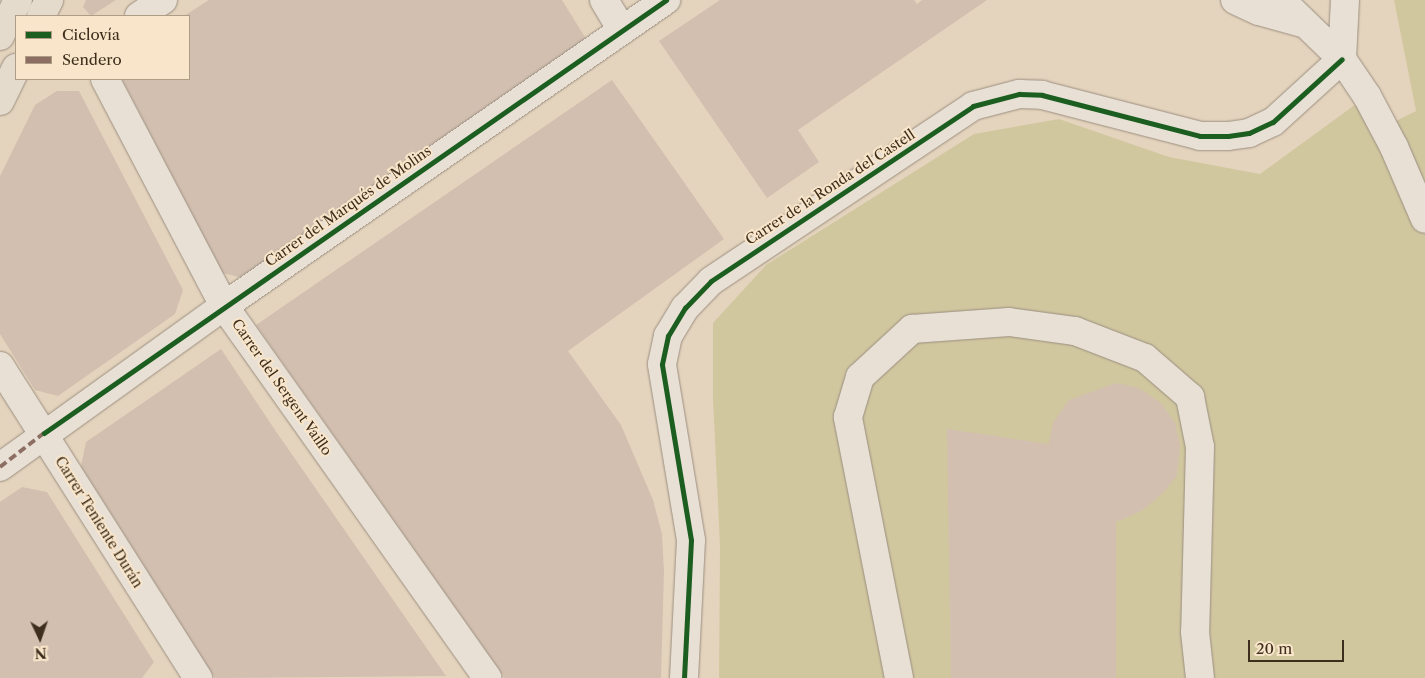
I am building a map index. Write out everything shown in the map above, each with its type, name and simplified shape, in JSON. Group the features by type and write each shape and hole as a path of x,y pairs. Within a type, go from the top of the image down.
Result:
{"main road":[{"path":"0,36 18,0"},
{"path":"42,15 49,0"},
{"path":"0,101 15,70"}],"street":[{"path":"34,15 35,0"},
{"path":"140,15 163,0"},
{"path":"604,0 622,30"},
{"name":"Carrer del Marqués de Molins","path":"0,467 44,433 224,306 666,0"},
{"path":"1235,0 1259,11 1306,24"},
{"path":"1281,0 1342,59 1394,147 1425,219"},
{"path":"1342,59 1345,0"},
{"name":"Carrer de la Ronda del Castell","path":"684,678 691,540 662,364 668,336 685,308 711,281 973,106 1018,94 1042,95 1200,136 1228,136 1249,133 1273,122 1342,59"},
{"name":"Carrer del Sergent Vaillo","path":"107,80 224,306 487,678"},
{"path":"899,678 848,417 860,377 912,329 1009,322 1075,331 1145,358 1190,397 1200,447 1196,632 1200,678"},
{"name":"Carrer Teniente Durán","path":"0,366 198,678"}],"shaded area":[{"path":"1394,0 1425,0 1425,678 719,678 720,546 713,399 713,323 766,265 974,134 1059,119 1169,157 1260,174 1367,96 1384,127 1416,111"}],"building":[{"path":"86,0 116,0 93,15 90,15 83,7"},
{"path":"209,0 562,0 588,42 246,279 223,273 123,80 190,80 190,15 186,15"},
{"path":"720,0 914,0 917,4 922,0 987,0 798,130 819,162 767,198 659,41"},
{"path":"612,80 724,239 568,351 621,425 653,500 662,534 664,572 661,678 505,678 256,325"},
{"path":"57,91 79,91 183,290 175,314 58,396 35,390 0,334 0,176 35,105"},
{"path":"221,349 446,676 215,678 81,466 86,442"},
{"path":"1116,383 1139,388 1161,403 1175,423 1180,445 1177,475 1165,491 1143,510 1116,522 1116,678 951,678 947,429 1049,444 1053,423 1069,400"},
{"path":"22,487 47,492 154,662 142,678 0,678 0,502"}],"marked path":[{"path":"0,467 44,433"}],"cycle path":[{"path":"44,433 666,0"},
{"path":"684,678 691,540 662,364 668,336 685,308 711,281 973,106 1019,94 1042,95 1200,136 1228,136 1249,133 1273,122 1342,59"}]}
